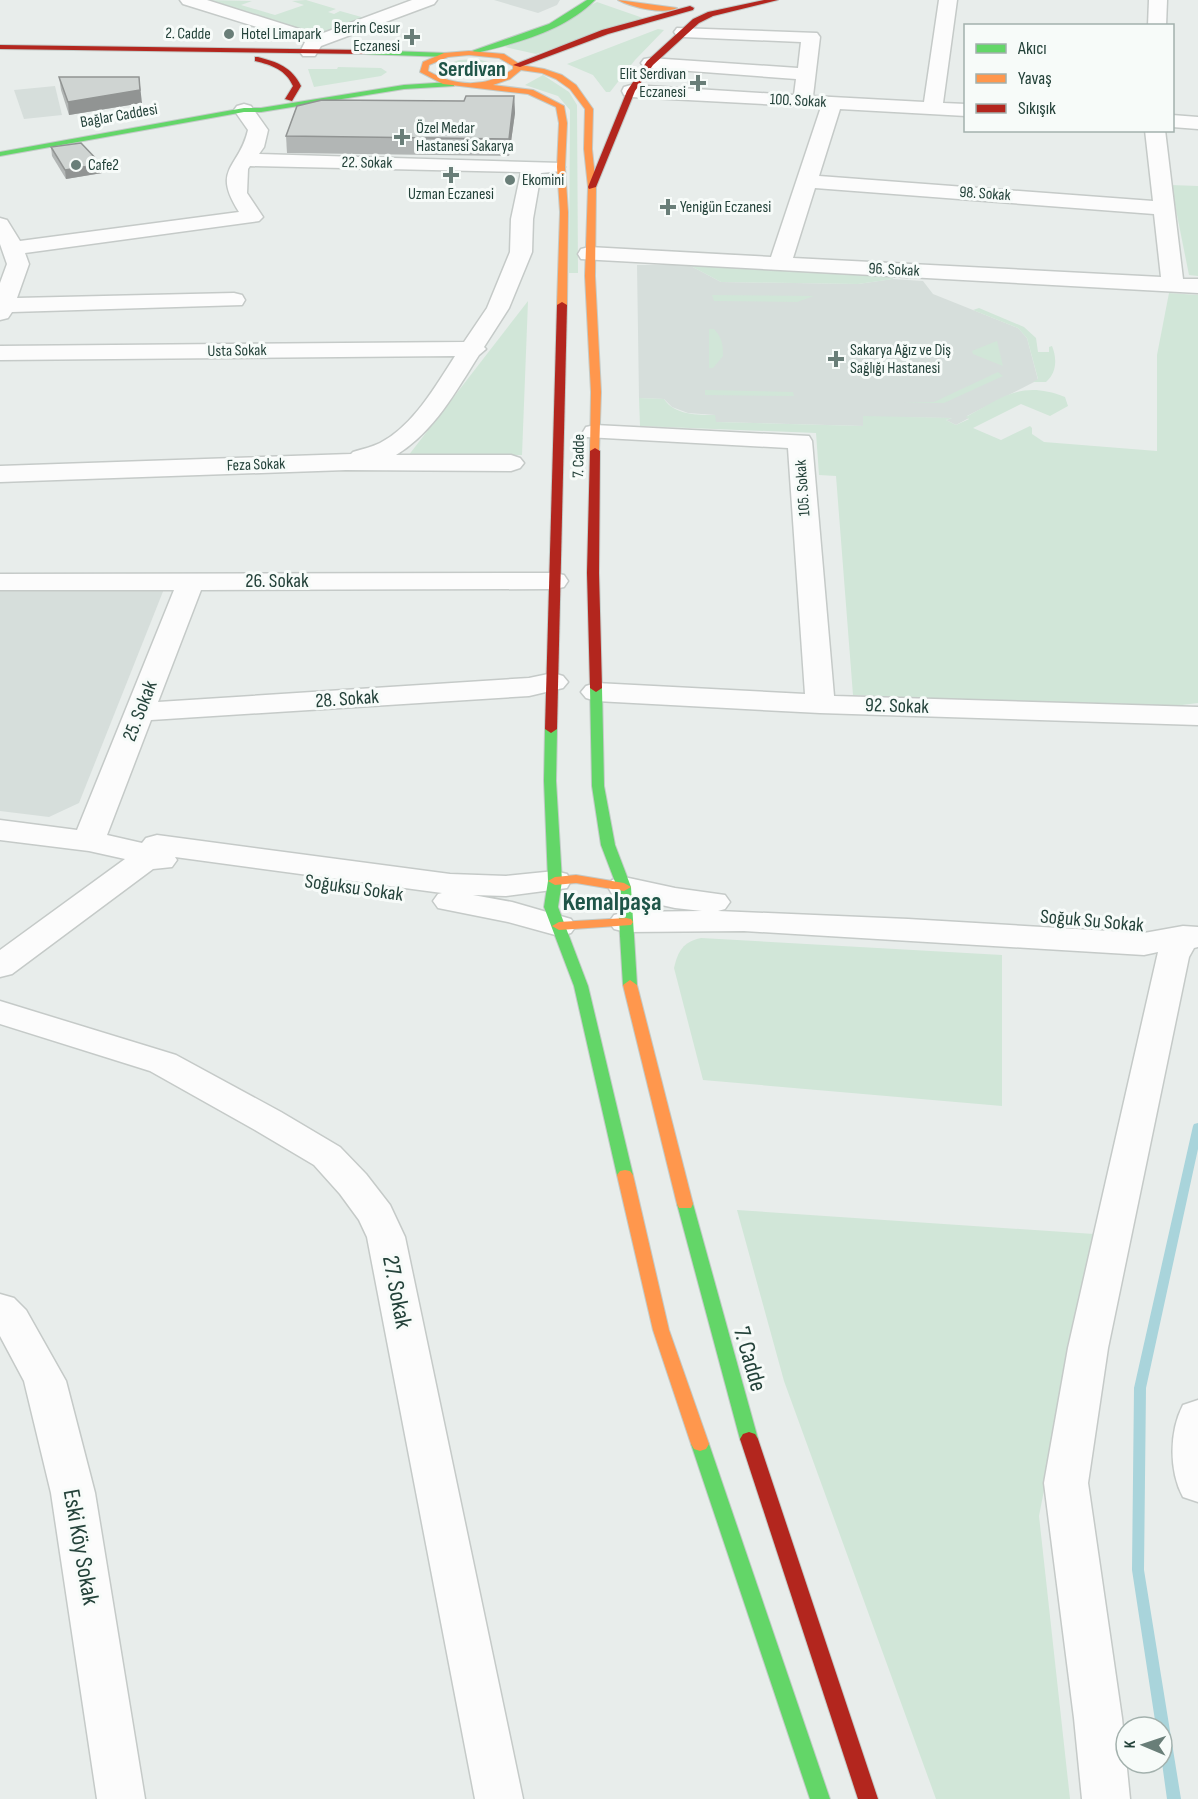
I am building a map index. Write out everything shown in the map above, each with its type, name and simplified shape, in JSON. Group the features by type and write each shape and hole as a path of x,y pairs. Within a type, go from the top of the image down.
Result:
{"main road":[{"path":"469,53 558,24 581,10 591,0"},
{"path":"622,0 651,7 690,8"},
{"path":"591,187 631,91 650,63 696,21 711,14 774,0"},
{"path":"452,84 475,85 508,78 514,74 517,66 605,32 690,8 733,1"},
{"name":"2. Cadde","path":"0,47 314,46 447,55 469,53"},
{"name":"7. Cadde","path":"469,53 500,56 517,66 544,71 559,77 573,87 589,109 588,149 591,187 589,254 596,392 593,573 598,786 608,845 624,887 629,983 704,1280 748,1435 868,1799"},
{"name":"2. Cadde","path":"0,55 361,59 400,63 424,70 431,78 452,84"},
{"name":"Bağlar Caddesi","path":"244,110 251,105 424,70 431,61 447,55"},
{"path":"258,59 291,72 297,86 289,99"},
{"name":"Bağlar Caddesi","path":"0,154 244,110 261,110 404,87 452,84"},
{"name":"7. Cadde","path":"475,85 504,86 545,95 560,106 563,123 561,167 564,212 550,781 555,881 551,907 559,926"},
{"path":"555,881 576,879 624,887"},
{"path":"626,922 559,926 581,986 661,1330 820,1799"}],"street":[{"path":"189,0 314,46 428,0"},
{"path":"933,108 948,0"},
{"path":"1157,24 1158,0"},
{"path":"683,32 811,38 803,101"},
{"path":"650,63 808,75"},
{"name":"100. Sokak","path":"631,91 964,110"},
{"path":"780,264 832,103"},
{"path":"10,256 252,217 237,193 238,169 254,147 258,130 244,110"},
{"path":"1174,122 1198,123"},
{"path":"1155,132 1173,285"},
{"name":"22. Sokak","path":"244,160 561,167"},
{"path":"346,462 388,449 409,434 439,399 474,349 498,308 521,252 522,219 532,167"},
{"name":"98. Sokak","path":"807,181 1163,208"},
{"path":"0,224 10,256 2,309 234,300"},
{"name":"96. Sokak","path":"589,254 1198,286"},
{"name":"Usta Sokak","path":"0,353 474,349"},
{"name":"105. Sokak","path":"596,432 800,441 820,704"},
{"name":"Feza Sokak","path":"0,474 346,462 511,463"},
{"name":"25. Sokak","path":"89,841 191,581"},
{"name":"26. Sokak","path":"0,582 554,581"},
{"name":"28. Sokak","path":"140,712 529,687 553,682"},
{"name":"92. Sokak","path":"596,692 820,704 1198,716"},
{"name":"Soğuksu Sokak","path":"0,830 89,841 151,855 152,859 460,902 512,912 559,926"},
{"name":"Soğuksu Sokak","path":"151,855 157,845 450,884 506,886 555,881"},
{"path":"0,966 151,855"},
{"name":"Soğuk Su Sokak","path":"624,887 675,898 715,903 944,911 1139,922 1190,937"},
{"name":"Soğuk Su Sokak","path":"626,922 744,921 1143,944 1190,937"},
{"path":"1106,1799 1098,1718 1066,1483 1088,1348 1172,957 1190,937"},
{"name":"27. Sokak","path":"0,1012 163,1063 327,1156 353,1184 376,1215 386,1237 499,1799"},
{"name":"Eski Köy Sokak","path":"0,1309 12,1321 45,1381 62,1448 73,1493 121,1799"},
{"path":"1198,1417 1194,1455 1198,1485"}],"shaded area":[{"path":"494,0 560,0 557,5 538,13"},
{"path":"55,86 62,115 24,119 14,90"},
{"name":"Sakarya Ağız ve Diş Sağlığı Hastanesi","path":"637,265 689,265 721,282 858,284 893,279 923,281 933,294 1018,328 1027,338 1038,380 967,416 969,418 956,425 946,420 952,418 863,417 864,426 715,422 715,415 688,413 672,407 664,399 639,398"},
{"path":"0,589 164,589 79,803 49,817 0,811"}],"green space":[{"path":"203,0 252,1 241,5 275,15 304,5 292,1 306,0 336,9 328,12 334,14 340,11 365,18 318,35"},
{"path":"597,2 643,18 536,54 505,47"},
{"path":"658,29 664,30 635,60 610,92 606,92 593,75 567,64"},
{"path":"477,59 496,64 498,69 486,76 471,79 449,75 443,71 446,65 459,60"},
{"path":"338,67 381,68 387,72 381,76 314,87 308,69 337,69"},
{"path":"543,75 569,92 577,105 578,273 569,273 570,110 558,96 525,85"},
{"path":"1171,185 1198,186 1198,276 1189,275"},
{"path":"689,265 892,276 893,279 858,284 721,282"},
{"path":"1169,293 1198,295 1198,703 1158,708 853,695 836,476 819,475 816,433 640,426 639,398 664,399 680,411 715,415 716,422 863,426 863,416 952,418 946,420 956,425 1002,397 1037,390 1065,397 1068,406 1050,416 1021,404 973,428 1001,440 1030,426 1032,434 1044,442 1157,451 1157,355"},
{"path":"712,295 814,296 797,302 714,301"},
{"path":"528,301 522,455 408,456"},
{"path":"979,308 1024,327 1036,338 1038,352 1049,352 1049,347 1052,346 1055,365 1046,382 1033,382 1038,379 1027,338 1018,328 973,310"},
{"path":"709,329 717,332 723,348 723,356 713,368 709,368"},
{"path":"997,341 1003,366 973,354 972,351"},
{"path":"998,372 1003,376 944,403 903,403 934,402"},
{"path":"705,390 793,392 794,396 705,395"},
{"path":"701,938 1002,955 1002,1106 703,1080 674,968 682,948"},
{"path":"737,1210 1094,1234 1039,1516 1070,1799 936,1799 784,1381"}],"building":[{"path":"59,77 139,77 140,90 68,102"},
{"path":"466,96 514,96 509,139 286,136 297,106 322,100 464,101"},
{"path":"81,143 101,164 65,170 51,147"}],"waterway":[{"path":"1174,1799 1138,1570 1140,1388 1198,1126"}],"traffic: fast":[{"path":"476,51 522,38 551,26 591,0"},
{"path":"364,52 447,55"},
{"path":"0,154 244,110 261,110 404,87 451,84"},
{"path":"596,688 598,786 608,845 624,887 630,985"},
{"path":"551,729 550,781 555,881 551,907 581,986 625,1175"},
{"path":"685,1204 749,1439"},
{"path":"700,1444 820,1799"}],"traffic: slow":[{"path":"622,0 651,7 673,8"},
{"path":"469,53 501,56 517,65 517,70 496,82 471,86 446,82 424,72 426,64 447,55 469,53"},
{"path":"517,67 544,71 559,77 573,87 589,109 588,149 592,187 590,276 596,392 595,451"},
{"path":"475,85 530,92 560,106 563,123 561,167 564,212 562,305"},
{"path":"555,881 576,879 624,887"},
{"path":"559,926 626,922"},
{"path":"630,985 685,1204"},
{"path":"625,1175 661,1330 700,1444"}],"traffic: jam":[{"path":"592,187 631,91 650,63 696,21 711,14 774,0"},
{"path":"517,65 605,32 690,8"},
{"path":"0,47 364,52"},
{"path":"258,59 276,65 291,75 297,86 289,99"},
{"path":"551,729 562,305"},
{"path":"595,451 593,573 596,688"},
{"path":"749,1439 868,1799"}],"place":[{"name":"Hotel Limapark","path":"229,34"},
{"name":"Berrin Cesur Eczanesi","path":"412,37"},
{"name":"Elit Serdivan Eczanesi","path":"698,83"},
{"name":"Özel Medar Hastanesi Sakarya","path":"402,137"},
{"name":"Cafe2","path":"76,165"},
{"name":"Uzman Eczanesi","path":"451,175"},
{"name":"Ekomini","path":"510,180"},
{"name":"Yenigün Eczanesi","path":"668,207"},
{"name":"Sakarya Ağız ve Diş Sağlığı Hastanesi","path":"836,359"}],"district":[{"name":"Serdivan","path":"472,69"},
{"name":"Kemalpaşa","path":"612,902"}]}
